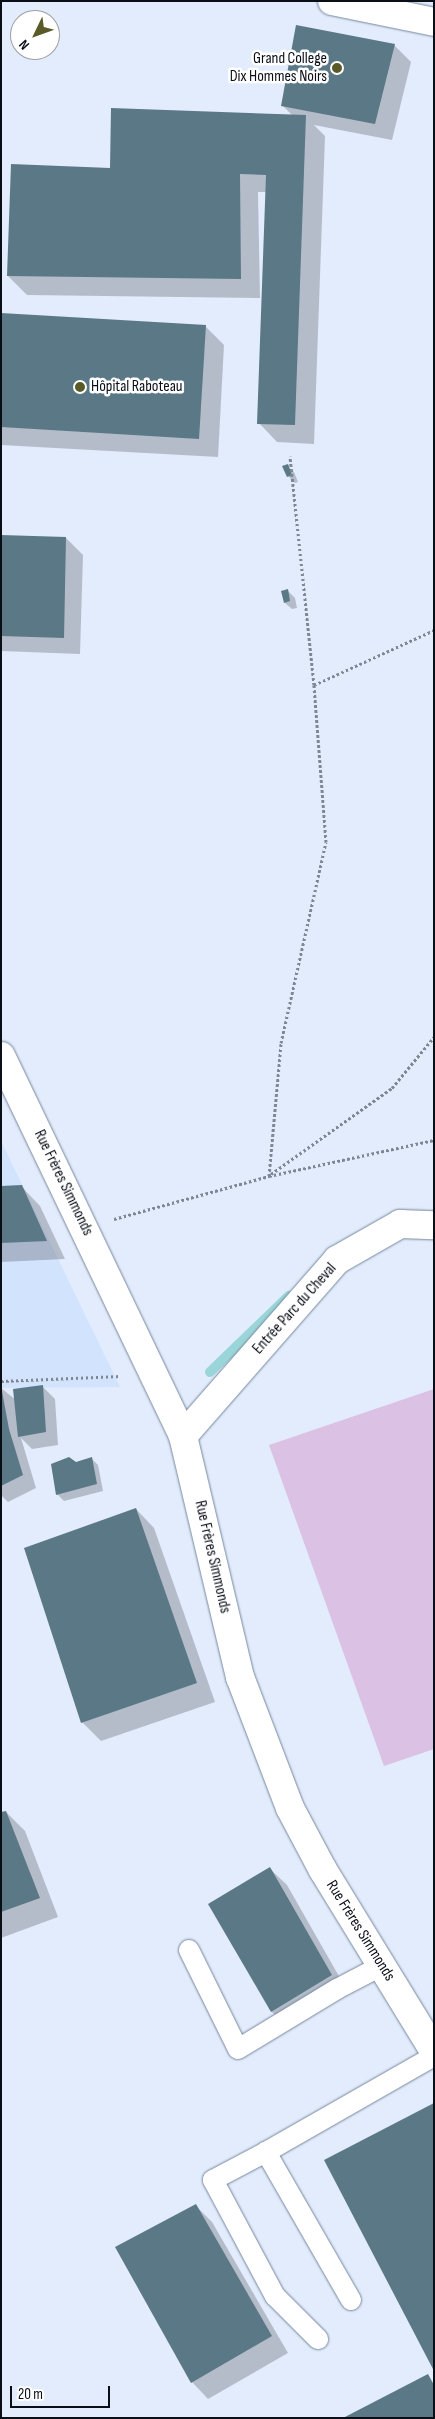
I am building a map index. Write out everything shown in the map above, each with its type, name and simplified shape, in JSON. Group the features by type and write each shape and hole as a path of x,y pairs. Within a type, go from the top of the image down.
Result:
{"street":[{"path":"332,1 434,22"},
{"name":"Rue Frères Simmonds","path":"1,1056 183,1436 240,1677 290,1808 323,1870 434,2051"},
{"name":"Entrée Parc du Cheval","path":"183,1436 337,1260 400,1224 434,1225"}],"lane":[{"path":"188,1950 238,2049 337,1989 381,1966"},
{"path":"318,2339 275,2296 213,2180 266,2152 434,2056"},
{"path":"266,2152 351,2300"}],"path":[{"path":"269,1176 281,1043 326,842 314,684 290,456"},
{"path":"314,684 434,630"},
{"path":"269,1176 392,1088 434,1037"},
{"path":"84,1228 269,1176 434,1140"},
{"path":"1,1381 154,1375"}],"shaded area":[{"path":"1,1141 120,1387 1,1388"},
{"path":"434,1389 434,1749 384,1766 269,1445"}],"building":[{"path":"296,25 395,44 375,124 281,106"},
{"path":"111,108 306,115 295,425 257,424 266,175 240,174 241,279 7,276 11,164 110,168"},
{"path":"1,313 206,325 199,439 1,427"},
{"path":"288,464 292,475 287,477 282,466"},
{"path":"1,535 66,537 64,638 1,636"},
{"path":"288,589 290,601 284,603 281,591"},
{"path":"22,1185 47,1241 1,1243 1,1186"},
{"path":"43,1385 46,1432 18,1437 13,1389"},
{"path":"1,1386 9,1429 23,1475 1,1486"},
{"path":"69,1457 76,1462 92,1457 97,1484 56,1495 51,1464"},
{"path":"136,1508 197,1683 81,1723 24,1548"},
{"path":"6,1811 40,1898 1,1912 1,1812"},
{"path":"270,1867 332,1975 271,2012 208,1904"},
{"path":"434,2103 434,2371 324,2160"},
{"path":"196,2204 272,2336 191,2383 115,2247"},
{"path":"428,2374 434,2385 434,2418 343,2418"}],"waterway":[{"path":"210,1372 289,1296"}],"place":[{"name":"Grand College Dix Hommes Noirs","path":"337,68"},
{"name":"Hôpital Raboteau","path":"80,387"}]}
